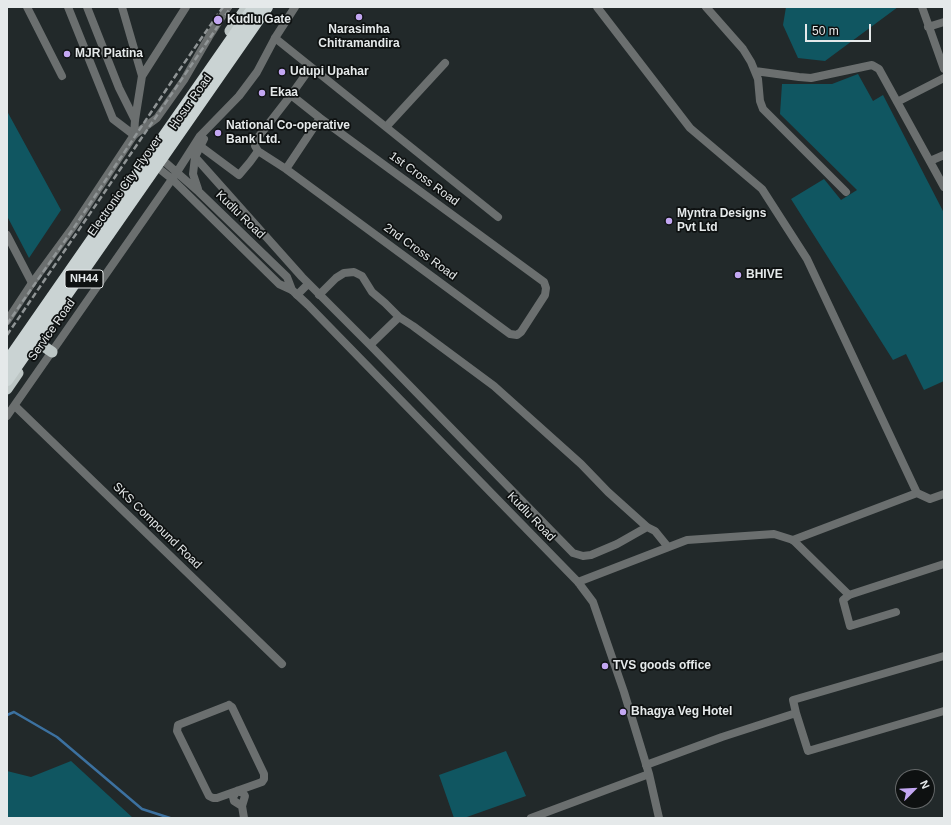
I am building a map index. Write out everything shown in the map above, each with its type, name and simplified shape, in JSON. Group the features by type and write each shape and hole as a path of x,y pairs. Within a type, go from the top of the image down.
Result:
{"highway":[{"name":"Hosur Road","path":"7,352 247,7"},
{"name":"Electronic City Flyover","path":"7,362 254,7"},
{"name":"Electronic City Flyover","path":"7,380 267,7"},
{"name":"Hosur Road","path":"7,390 274,7"},
{"path":"40,343 52,352"}],"street":[{"path":"27,7 62,76"},
{"path":"68,7 113,119 134,135"},
{"path":"87,7 119,88 135,120"},
{"path":"122,7 142,76"},
{"path":"7,321 32,283 73,227 134,135 142,76 186,7"},
{"name":"Hosur Road","path":"134,135 157,118 184,80 228,7"},
{"path":"199,192 194,174 195,157 200,146 214,123 240,96 257,72 275,38 295,7"},
{"path":"597,7 690,128 762,189 807,259 917,493 930,499 944,494"},
{"path":"706,7 742,49 751,62 758,79 760,101 763,109 846,192"},
{"path":"922,7 928,27 941,50 944,69"},
{"path":"928,27 944,22"},
{"path":"275,38 498,217"},
{"path":"386,128 445,63"},
{"path":"755,71 811,78 872,65 879,70 943,184"},
{"path":"200,146 239,175 258,151 255,146 256,140 311,67"},
{"path":"897,102 944,78"},
{"name":"1st Cross Road","path":"291,95 320,118 544,282"},
{"path":"286,169 320,118"},
{"name":"Service Road","path":"7,416 175,176 200,136 214,123"},
{"name":"2nd Cross Road","path":"258,151 286,169 510,334 517,335 521,332 545,295 546,288 544,282"},
{"name":"Kudlu Road","path":"146,153 175,176 279,284 295,292"},
{"path":"930,161 944,156"},
{"path":"195,157 308,284 370,345 573,553 582,556 590,555 617,544 647,527"},
{"name":"Kudlu Road","path":"175,176 199,192 287,277 295,292 578,582 593,602 624,692 649,774 659,818"},
{"path":"7,235 32,283"},
{"path":"319,295 340,275 349,272 362,276 372,292 399,317 494,386 581,464 608,492 647,527 654,531 668,547"},
{"path":"295,292 308,284"},
{"path":"370,345 399,317"},
{"name":"SKS Compound Road","path":"15,406 282,664"},
{"path":"793,540 917,493"},
{"path":"578,582 687,540 774,534 793,540 849,595"},
{"path":"896,612 850,626 844,600 849,595 944,564"},
{"path":"944,656 793,700 808,750 944,711"},
{"path":"237,791 217,798 209,796 178,735 178,725 226,706 229,705 232,707 264,774 264,779 262,782 237,791 233,798 234,801 242,806 244,818"},
{"path":"646,765 722,737 796,713"},
{"path":"531,818 649,774"}],"shaded area":[{"path":"786,7 898,7 825,61 798,58 783,25"},
{"path":"858,74 873,101 883,95 944,213 944,381 924,390 906,354 893,360 791,199 824,179 841,200 857,190 780,114 782,84 832,84"},
{"path":"7,111 61,210 29,258 7,216"},
{"path":"506,751 526,796 464,818 454,818 439,775"},
{"path":"71,761 133,818 7,818 7,771 31,777"}],"waterway":[{"path":"7,715 14,712 57,737 142,809 170,818"}],"railway":[{"path":"7,324 223,7"},
{"path":"7,335 231,7"}],"place":[{"name":"Narasimha Chitramandira","path":"359,17"},
{"name":"Kudlu Gate","path":"218,20"},
{"name":"MJR Platina","path":"67,54"},
{"name":"Udupi Upahar","path":"282,72"},
{"name":"Ekaa","path":"262,93"},
{"name":"National Co-operative Bank Ltd.","path":"218,133"},
{"name":"Myntra Designs Pvt Ltd","path":"669,221"},
{"name":"BHIVE","path":"738,275"},
{"name":"TVS goods office","path":"605,666"},
{"name":"Bhagya Veg Hotel","path":"623,712"}]}
